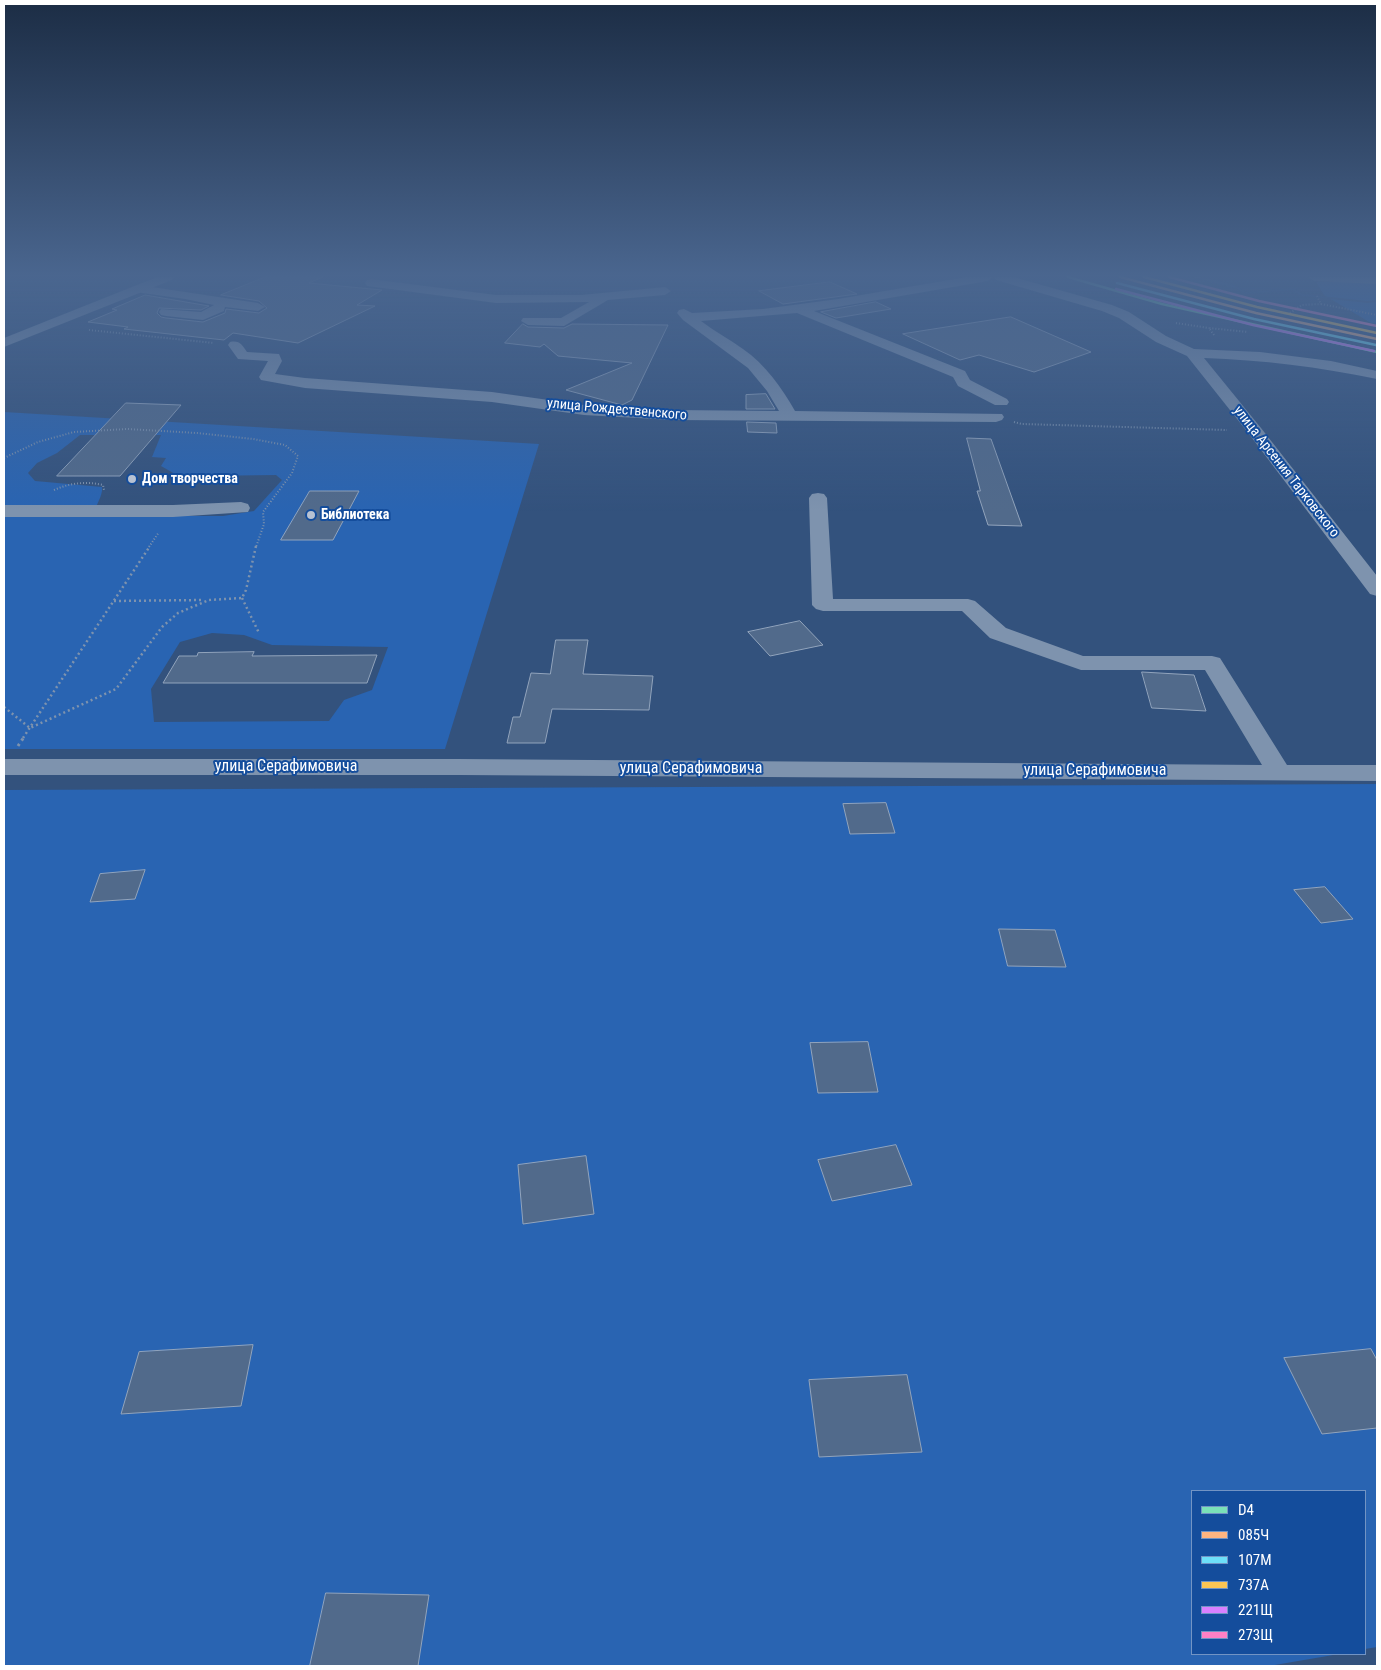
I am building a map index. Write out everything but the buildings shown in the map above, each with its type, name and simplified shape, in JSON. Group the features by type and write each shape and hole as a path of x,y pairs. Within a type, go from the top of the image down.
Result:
{"street":[{"name":"улица Рождественского","path":"242,355 274,357 275,361 266,377 305,383 492,397 584,410 707,416 998,410"},
{"path":"742,355 776,390 789,415"},
{"path":"913,355 960,374 963,383 998,410"},
{"name":"улица Арсения Тарковского","path":"1194,355 1256,431 1377,590"},
{"path":"1236,355 1331,365 1377,375"},
{"path":"818,498 823,605 968,605 998,634 1081,664 1212,663 1279,772"},
{"path":"4,511 241,508"},
{"name":"улица Серафимовича","path":"10,758 470,767 1377,773"}],"path":[{"path":"998,410 1022,424 1256,431"},
{"path":"4,458 38,442 74,432 127,429 197,433 285,445 298,456 292,473 263,512 264,524 253,555 246,590 242,598"},
{"path":"10,758 173,510"},
{"path":"114,601 242,598"},
{"path":"242,598 258,634"},
{"path":"30,728 116,690 162,627 178,613 190,606 209,600"},
{"path":"4,707 30,728"}],"shaded area":[{"path":"4,412 539,444 445,749 4,749","holes":["80,435 161,435 152,457 166,458 161,466 175,474 200,476 276,475 282,480 254,511 223,516 94,516 102,487 35,481 28,473 37,463 57,453","212,633 244,635 272,645 388,647 372,690 344,700 329,721 154,722 151,689 180,642"]},
{"path":"1377,784 1377,1647 1366,1649 1366,1490 1191,1490 1191,1655 1333,1655 1269,1666 4,1666 4,790"}],"place":[{"name":"Дом творчества","path":"132,479"},
{"name":"Библиотека","path":"311,515"}]}
